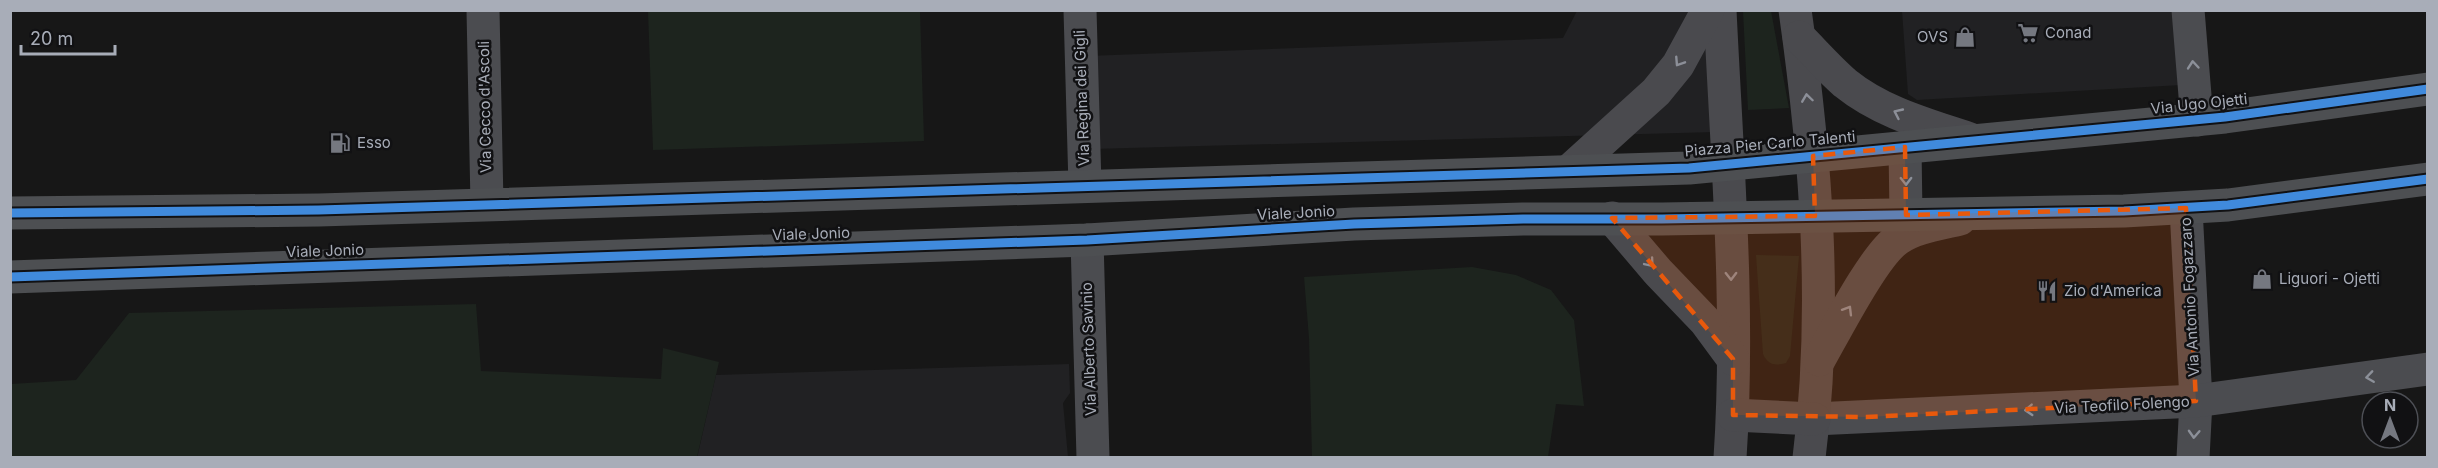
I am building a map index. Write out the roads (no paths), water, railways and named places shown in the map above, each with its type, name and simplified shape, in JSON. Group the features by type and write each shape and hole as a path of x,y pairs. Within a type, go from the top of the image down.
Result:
{"main road":[{"name":"Via Ugo Ojetti","path":"1973,140 2197,120 2427,89"},
{"name":"Piazza Pier Carlo Talenti","path":"1570,170 1729,165 1973,140"},
{"path":"10,213 319,210 1570,170"},
{"path":"1612,218 1976,214 2186,208 2303,196 2427,179"},
{"name":"Viale Jonio","path":"10,277 1087,240 1354,224 1612,218"}],"street":[{"name":"Via Cecco d'Ascoli","path":"483,10 487,204"},
{"name":"Via Regina dei Gigli","path":"1080,10 1085,186"},
{"path":"1570,170 1656,92 1678,65 1708,10"},
{"name":"Piazza Pier Carlo Talenti","path":"1720,10 1729,165 1733,359 1730,458"},
{"path":"2188,10 2197,120"},
{"name":"Piazza Pier Carlo Talenti","path":"1797,24 1844,82 1870,100 1903,116 1973,140"},
{"name":"Piazza Pier Carlo Talenti","path":"1797,24 1813,156 1819,360 1809,458"},
{"path":"1905,147 1906,215"},
{"name":"Via Antonio Fogazzaro","path":"2186,208 2196,401 2193,458"},
{"name":"Piazza Pier Carlo Talenti","path":"1819,360 1869,276 1892,244 1908,233 1976,214"},
{"path":"1612,218 1658,272 1705,321 1733,359"},
{"name":"Via Alberto Savinio","path":"1087,240 1093,458"},
{"name":"Via Teofilo Folengo","path":"1814,419 2196,401 2427,369"},
{"path":"1733,415 1814,419"}],"place":[{"name":"Conad","path":"2028,33"},
{"name":"OVS","path":"1965,37"},
{"name":"Esso","path":"340,143"},
{"name":"Liguori - Ojetti","path":"2262,279"},
{"name":"Zio d'America","path":"2047,291"}]}
